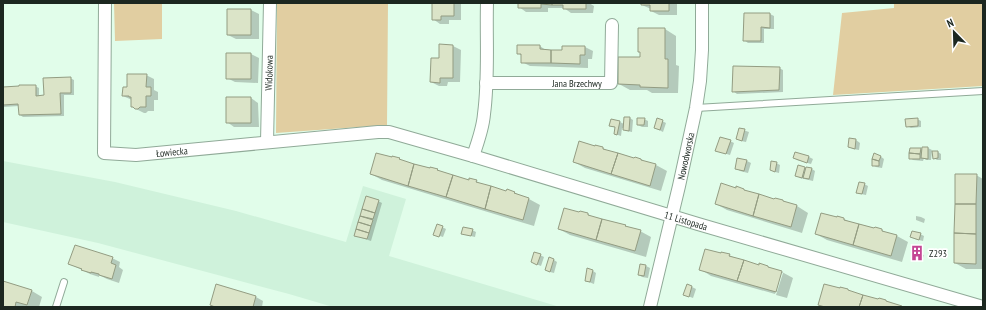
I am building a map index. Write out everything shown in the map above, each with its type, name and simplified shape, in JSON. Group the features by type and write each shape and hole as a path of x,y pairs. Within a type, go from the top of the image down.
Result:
{"street":[{"name":"Łowiecka","path":"105,3 104,153 136,155 389,132"},
{"name":"Widokowa","path":"267,142 270,3"},
{"path":"473,156 482,130 484,115 487,3"},
{"name":"Nowodworska","path":"650,307 696,108 702,50 702,3"},
{"name":"Jana Brzechwy","path":"486,82 611,82 612,25"},
{"name":"11 Listopada","path":"389,132 983,307"}],"lane":[{"path":"696,108 983,91"},
{"path":"56,307 64,282"}],"shaded area":[{"path":"114,3 162,3 162,39 115,41"},
{"path":"277,3 388,3 387,125 276,133"},
{"path":"894,3 983,3 983,86 833,95 842,13 894,8"},
{"path":"3,161 115,182 236,211 346,242 363,186 406,199 389,256 560,307 333,307 98,243 3,222"}],"building":[{"path":"432,3 454,3 454,16 441,16 441,20 432,20"},
{"path":"518,3 552,3 552,5 541,4 541,8 518,8"},
{"path":"552,3 586,3 586,9 563,9 563,5 552,5"},
{"path":"641,3 669,3 669,11 650,11 650,5 641,5"},
{"path":"227,9 251,9 251,35 227,35"},
{"path":"744,13 770,13 770,28 761,27 761,41 743,41"},
{"path":"638,28 665,28 665,59 668,59 668,88 640,87 640,85 618,84 618,57 640,57 640,52 638,52"},
{"path":"439,44 453,45 453,78 440,78 440,83 430,82 431,58 439,58"},
{"path":"517,45 540,45 540,49 551,50 551,63 521,63 521,54 517,54"},
{"path":"562,46 585,46 585,55 580,55 580,64 551,63 551,50 562,50"},
{"path":"226,53 251,53 251,79 226,79"},
{"path":"733,66 780,67 779,90 732,92"},
{"path":"127,74 147,74 146,87 151,87 151,96 146,96 146,107 135,109 131,107 131,97 122,96 123,87 127,87"},
{"path":"71,77 71,93 60,93 61,114 19,115 18,104 3,105 3,87 36,85 36,96 44,95 43,78"},
{"path":"226,97 251,97 251,123 226,123"},
{"path":"624,117 630,117 629,131 623,130"},
{"path":"637,118 645,118 644,125 637,125"},
{"path":"657,118 663,120 660,130 654,128"},
{"path":"918,118 918,126 906,127 905,119"},
{"path":"611,119 620,121 617,135 614,134 615,127 609,126"},
{"path":"739,128 745,129 742,141 736,139"},
{"path":"720,137 731,140 726,154 715,151"},
{"path":"849,138 856,139 855,149 848,147"},
{"path":"579,141 603,147 603,149 618,153 611,174 573,162"},
{"path":"922,147 928,147 928,159 921,158"},
{"path":"910,148 921,148 920,154 909,153"},
{"path":"932,151 938,151 938,158 933,159"},
{"path":"795,152 809,156 807,163 793,158"},
{"path":"376,153 400,158 399,159 414,164 408,186 370,174"},
{"path":"618,153 656,164 650,186 611,174"},
{"path":"874,153 881,156 879,161 872,159"},
{"path":"909,153 920,154 920,159 909,159"},
{"path":"737,158 747,160 744,171 735,169"},
{"path":"872,159 879,161 879,166 872,166"},
{"path":"771,161 777,162 775,172 770,170"},
{"path":"414,164 438,169 437,170 453,175 446,197 408,186"},
{"path":"798,165 805,167 802,178 795,176"},
{"path":"806,167 812,168 809,179 803,178"},
{"path":"955,174 977,174 976,204 955,204"},
{"path":"453,175 469,180 469,178 477,180 476,182 491,186 485,209 446,197"},
{"path":"859,182 865,183 862,194 856,193"},
{"path":"721,183 736,188 736,186 759,194 753,216 715,204"},
{"path":"491,186 506,191 507,189 529,198 523,220 485,209"},
{"path":"759,194 797,205 791,227 753,216"},
{"path":"366,196 379,200 375,213 362,209"},
{"path":"955,204 976,204 976,234 954,233"},
{"path":"564,208 588,213 588,215 602,219 596,240 558,229"},
{"path":"362,209 375,213 373,219 360,216"},
{"path":"821,213 844,218 844,220 859,224 853,245 815,234"},
{"path":"360,216 373,220 371,226 358,222"},
{"path":"602,219 641,230 635,251 596,240"},
{"path":"358,222 371,226 369,233 356,229"},
{"path":"437,224 443,226 439,237 433,235"},
{"path":"859,224 882,229 882,231 897,235 891,256 853,245"},
{"path":"463,227 473,229 471,236 461,234"},
{"path":"356,229 369,233 367,239 354,236"},
{"path":"912,231 921,233 919,240 910,237"},
{"path":"954,233 976,234 976,264 954,263"},
{"path":"75,245 113,257 111,263 116,265 112,279 81,270 82,269 68,264"},
{"path":"705,249 730,254 729,256 744,260 737,281 699,270"},
{"path":"534,252 541,254 537,265 531,262"},
{"path":"549,257 554,259 550,272 545,270"},
{"path":"744,260 759,265 759,263 782,271 776,292 737,281"},
{"path":"640,264 646,265 644,276 638,275"},
{"path":"587,268 593,270 590,282 585,281"},
{"path":"3,281 32,290 27,305 16,302 15,307 3,307"},
{"path":"216,284 256,296 253,307 215,307 210,305"},
{"path":"687,284 692,286 689,297 683,295"},
{"path":"824,284 848,289 863,295 859,307 825,307 818,305"},
{"path":"863,295 879,298 902,306 859,307"}],"place":[{"name":"Z293","path":"917,253"}]}
